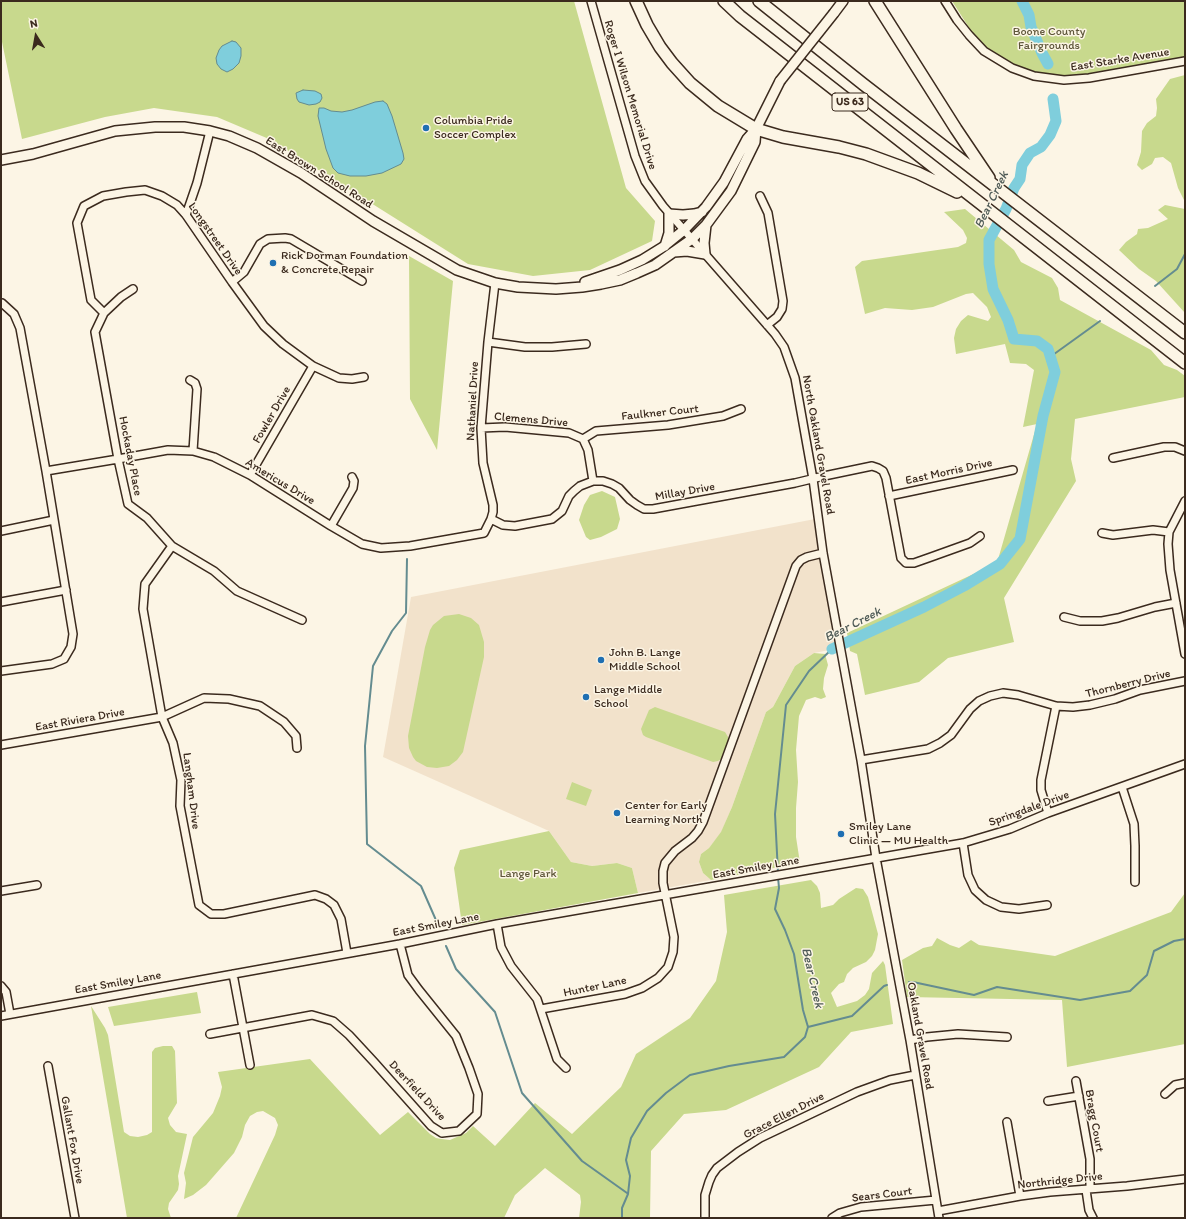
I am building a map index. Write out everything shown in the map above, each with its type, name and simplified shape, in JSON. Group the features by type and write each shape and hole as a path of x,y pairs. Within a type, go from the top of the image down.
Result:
{"highway":[{"path":"636,1 647,25 660,47 690,83 718,106 756,129 784,137 839,147 866,154 918,173 977,202"},
{"name":"US 63","path":"724,1 740,16 977,202 1185,362"},
{"name":"US 63","path":"758,1 1185,333"},
{"path":"875,1 956,129 994,185"}],"main road":[{"path":"684,230 702,212 724,182 748,138 756,129 780,81 843,1"},
{"name":"East Brown School Road","path":"1,160 33,154 115,131 155,127 184,127 210,131 229,136 257,148 302,173 373,221 435,259 457,270 495,283 542,289 582,287 620,280 655,265 692,238 706,225 719,209 737,180 755,142 756,129"},
{"path":"665,246 669,233 669,214 683,216 702,212"},
{"path":"673,252 687,251 705,254 704,243 706,225"},
{"name":"East Brown School Road","path":"566,288 620,270 642,260 665,246 684,230"}],"street":[{"name":"Roger I Wilson Memorial Drive","path":"591,1 638,166 652,192 684,230"},
{"name":"East Starke Avenue","path":"945,1 957,20 984,51 1012,68 1034,76 1064,80 1089,78 1185,61"},
{"path":"186,214 197,183 210,131"},
{"name":"Longstreet Drive","path":"104,313 91,300 77,223 84,206 103,196 145,190 162,196 177,205 186,214 264,326 283,344 313,366 339,378 352,379 364,377"},
{"path":"760,196 768,214 783,301 782,309 777,317 767,325"},
{"name":"North Oakland Gravel Road","path":"684,230 767,325 784,347 795,378 813,479 823,553 861,760 876,858"},
{"path":"232,282 244,272 260,244 268,240 284,238 291,239 362,281"},
{"name":"Nathaniel Drive","path":"491,519 493,505 483,463 480,428 495,283"},
{"name":"Hockaday Place","path":"132,289 104,313 95,332 118,459 128,504 147,518 172,546 214,571 237,591 302,620"},
{"path":"1,304 2,303 14,314 20,328 46,471 73,634 71,647 64,659 52,664 1,672"},
{"path":"488,342 525,347 586,344"},
{"name":"Fowler Drive","path":"250,475 313,366"},
{"path":"190,380 195,383 197,389 193,451"},
{"name":"Faulkner Court","path":"582,439 596,431 668,425 723,416 741,409"},
{"name":"Clemens Drive","path":"480,428 505,426 569,434 582,439 588,450 593,481"},
{"path":"1113,458 1164,447 1175,447 1185,451"},
{"name":"Americus Drive","path":"46,471 168,450 193,451 214,457 250,475 362,544 381,548 410,546 484,533 491,519"},
{"name":"Millay Drive","path":"593,481 603,481 612,484 619,488 637,505 644,509 653,509 795,483 872,466 883,471 886,478 901,558 906,563 914,563 970,543 980,536"},
{"name":"East Morris Drive","path":"890,496 1013,470"},
{"path":"331,526 353,488 354,481 352,477"},
{"path":"491,519 503,525 515,526 552,519 562,511 574,491 580,486 593,481"},
{"path":"1185,501 1169,532 1168,544 1170,570 1185,654"},
{"path":"1,531 54,520"},
{"path":"1102,533 1112,535 1153,530 1169,532"},
{"name":"Langham Drive","path":"172,546 145,584 143,609 162,716 173,743 178,765 180,780 180,806 199,905 211,914 224,914 315,895 326,899 334,905 341,920 347,953"},
{"name":"Hunter Lane","path":"541,1009 625,994 642,988 658,978 668,967 673,952 674,937 663,883 663,870 665,863 675,852 692,838 703,822 796,566 801,560 807,557 823,553"},
{"path":"1,602 66,590"},
{"path":"1064,617 1080,621 1102,621 1176,603"},
{"name":"Thornberry Drive","path":"861,760 928,748 940,743 951,735 970,709 978,701 990,696 1003,693 1018,695 1056,706 1090,706 1140,690 1185,681"},
{"name":"East Riviera Drive","path":"1,745 162,716 204,698 229,698 260,706 284,722 296,736 297,748"},
{"path":"1048,813 1041,790 1041,780 1056,706"},
{"name":"Springdale Drive","path":"876,858 962,843 1010,829 1048,813 1185,764"},
{"path":"1122,787 1134,824 1135,882"},
{"path":"962,843 968,875 975,890 986,900 1001,907 1019,909 1047,905"},
{"name":"East Smiley Lane","path":"1,1016 400,944 497,924 666,896 876,858"},
{"name":"Oakland Gravel Road","path":"876,858 910,1040 938,1214"},
{"path":"1,891 37,885"},
{"path":"497,924 501,947 511,966 534,994 541,1009 557,1059 566,1068"},
{"name":"Deerfield Drive","path":"210,1034 312,1015 333,1022 349,1035 431,1126 442,1134 459,1131 477,1114 478,1094 470,1068 456,1036 408,975 400,944"},
{"path":"233,974 250,1065"},
{"path":"1,986 6,992 10,1014"},
{"path":"910,1040 927,1036 958,1034 1007,1037"},
{"name":"Gallant Fox Drive","path":"48,1066 75,1218"},
{"name":"Grace Ellen Drive","path":"705,1218 705,1196 712,1175 717,1168 738,1152 760,1138 858,1092 890,1080 915,1075"},
{"name":"Bragg Court","path":"1076,1081 1090,1159 1088,1189 1089,1210 1093,1218"},
{"path":"1165,1094 1175,1085 1185,1083"},
{"path":"1048,1101 1079,1096"},
{"path":"1007,1122 1020,1196"},
{"name":"Northridge Drive","path":"938,1214 1020,1196 1185,1179"},
{"name":"Sears Court","path":"832,1218 840,1213 861,1207 936,1200"}],"shaded area":[{"name":"Lange Middle School","path":"815,519 835,649 814,653 795,666 773,707 766,712 732,807 721,833 709,848 701,854 699,862 703,873 711,880 638,893 632,868 617,863 592,866 571,862 549,831 383,757 411,597"}],"green space":[{"name":"Columbia Pride Soccer Complex","path":"1,1 574,1 626,188 655,221 652,241 590,270 533,276 468,264 269,139 217,117 154,108 105,117 22,139 1,37"},
{"name":"Boone County Fairgrounds","path":"952,1 1185,1 1185,63 1074,77 1041,78 1012,68 984,51"},
{"path":"1185,75 1185,202 1178,188 1171,163 1163,157 1155,158 1152,164 1142,170 1137,165 1141,152 1142,131 1147,123 1156,116 1156,99 1170,79"},
{"path":"1165,205 1185,209 1185,313 1156,281 1139,269 1119,250 1126,242 1137,234 1138,229 1148,228 1168,219 1158,210"},
{"path":"965,209 1014,250 1021,262 1052,278 1058,288 1060,300 1151,350 1164,365 1177,370 1185,376 1185,397 1075,419 1071,459 1076,481 1004,598 1014,642 948,658 919,682 865,695 857,654 850,651 847,633 997,563 1037,424 1023,427 1034,370 1026,364 1010,363 1005,344 956,354 954,338 956,329 961,321 968,315 988,321 991,317 987,307 973,293 966,294 933,307 912,310 885,308 865,314 855,267 862,261 958,247 966,243 967,238 963,230 944,212"},
{"path":"409,256 453,281 437,450 410,399"},
{"path":"602,491 615,497 620,519 617,529 601,537 590,540 586,537 579,520 584,505 590,495"},
{"path":"459,614 471,618 479,625 484,642 484,657 463,752 457,760 449,766 437,768 427,767 416,761 413,757 409,748 408,736 425,647 433,625 444,616"},
{"path":"814,653 825,654 828,665 824,678 823,689 826,697 821,699 815,697 806,700 799,716 796,750 798,782 796,837 800,863 711,880 703,873 699,862 701,854 709,848 721,832 732,807 766,712 773,707 795,666"},
{"path":"655,707 725,732 728,740 721,759 713,762 643,735 641,729 649,710"},
{"path":"572,782 592,790 586,806 566,799"},
{"name":"Lange Park","path":"549,831 571,862 592,866 617,863 632,868 638,893 462,925 454,868 460,850"},
{"path":"811,880 817,886 820,893 821,908 833,905 839,899 856,888 863,889 868,897 878,934 875,950 866,962 853,968 847,974 844,982 839,984 831,993 837,1007 857,1001 865,995 869,989 872,973 883,961 885,965 893,1024 851,1032 819,1067 726,1110 684,1114 651,1151 650,1218 579,1218 581,1202 580,1195 545,1168 515,1195 504,1218 236,1218 275,1135 278,1125 275,1118 263,1111 257,1112 250,1116 234,1153 206,1185 193,1195 184,1199 186,1183 184,1173 193,1137 213,1113 220,1096 222,1087 218,1072 310,1059 380,1135 408,1112 436,1138 450,1140 466,1133 473,1126 495,1146 535,1103 572,1134 621,1087 636,1054 690,1018 716,981 727,932 724,895"},
{"path":"1185,893 1185,1044 1067,1067 1062,1000 907,997 902,960 923,948 932,946 937,938 959,948 971,940 979,945 1055,956 1171,912"},
{"path":"197,992 201,1013 114,1026 108,1007"},
{"path":"91,1006 108,1035 124,1132 130,1136 138,1137 152,1132 152,1052 155,1048 163,1046 172,1046 175,1051 177,1103 168,1118 170,1125 176,1132 187,1134 178,1176 178,1190 169,1203 168,1209 171,1218 127,1218"}],"water":[{"path":"232,41 236,42 241,48 241,56 239,63 227,72 221,69 217,64 216,58 222,46"},
{"path":"303,90 315,91 321,94 322,98 320,102 309,105 299,102 296,93"},
{"path":"383,101 387,104 392,116 403,153 404,159 401,164 382,173 366,176 350,176 338,173 333,168 326,149 318,116 319,108 342,112"}],"waterway":[{"name":"Bear Creek","path":"1022,1 1029,15 1031,27 1048,64"},
{"name":"Bear Creek","path":"832,649 924,607 964,586 1000,564 1020,539 1043,416 1055,372 1048,349 1037,341 1014,339 1008,320 993,289 989,264 989,240 1006,209 1014,188 1020,179 1022,165 1030,153 1041,147 1050,135 1056,121 1053,99"},
{"path":"1155,286 1177,269 1185,254"},
{"path":"1050,357 1100,321"},
{"path":"407,559 406,613 392,631 373,666 365,746 367,844 421,886 439,927"},
{"name":"Bear Creek","path":"778,873 775,814 786,705 809,671 832,649"},
{"name":"Bear Creek","path":"622,1218 622,1208 628,1194 630,1176 626,1160 631,1138 647,1111 666,1093 690,1075 729,1066 784,1057 805,1037 808,1027 803,1010 794,954 775,909 779,888 778,877"},
{"path":"909,982 974,995 997,987 1080,1000 1130,991 1147,975 1154,951 1174,941 1185,939"},
{"path":"446,946 456,969 495,1012 522,1093 582,1161 627,1193"},
{"path":"808,1027 852,1016 884,986 887,985"}],"place":[{"name":"Columbia Pride Soccer Complex","path":"426,128"},
{"name":"Rick Dorman Foundation & Concrete Repair","path":"273,263"},
{"name":"John B. Lange Middle School","path":"601,660"},
{"name":"Lange Middle School","path":"586,697"},
{"name":"Center for Early Learning North","path":"617,813"},
{"name":"Smiley Lane Clinic — MU Health","path":"841,834"}]}
